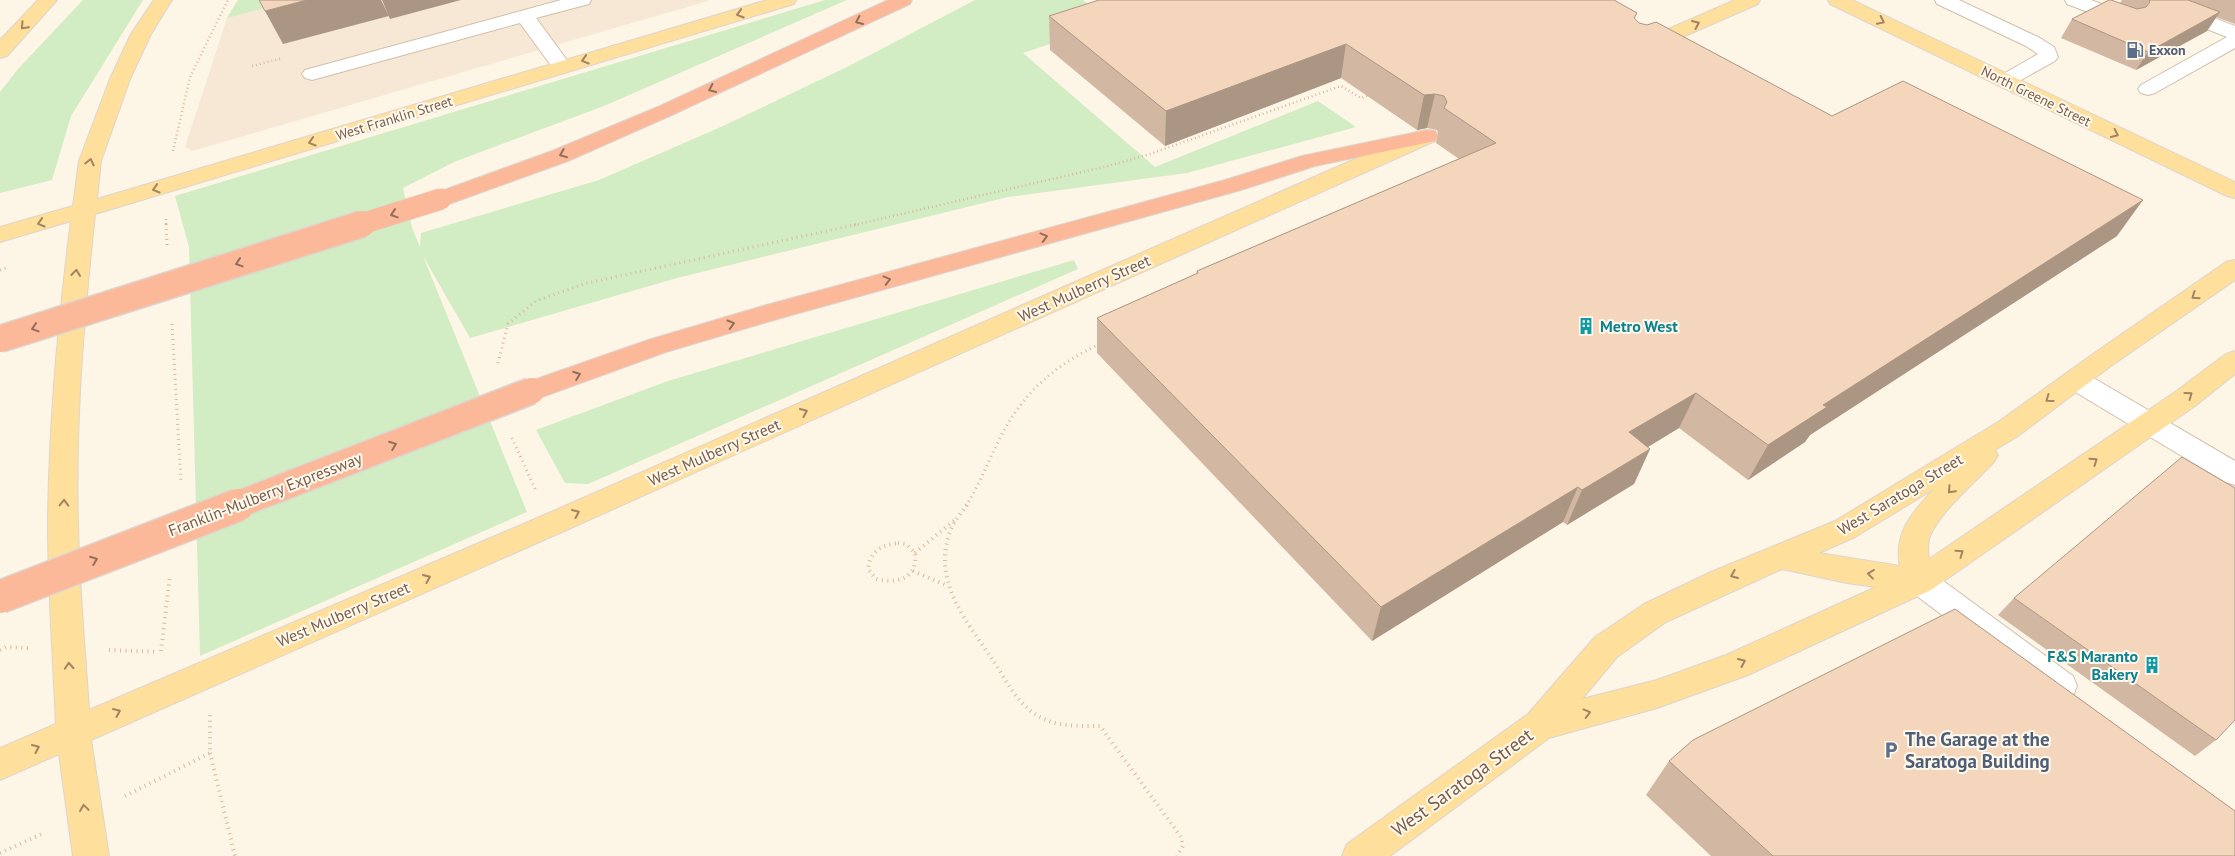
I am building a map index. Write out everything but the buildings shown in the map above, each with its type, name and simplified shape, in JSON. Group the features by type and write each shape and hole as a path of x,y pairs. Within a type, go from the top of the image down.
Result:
{"highway":[{"path":"0,339 441,199 560,156 666,110 903,0"},
{"name":"Franklin-Mulberry Expressway","path":"0,597 531,391 657,346 772,312 1233,186 1310,161 1427,136"}],"main road":[{"path":"0,52 48,0"},
{"path":"91,856 73,732 64,524 66,409 75,286 90,161 103,121 141,34 163,0"},
{"name":"West Franklin Street","path":"0,235 787,0"},
{"path":"1635,51 1751,0"},
{"name":"North Greene Street","path":"1842,1 2235,191"},
{"name":"West Mulberry Street","path":"0,764 552,524 1427,136"},
{"name":"West Saratoga Street","path":"1360,856 1540,725 1606,647 1655,613 1722,580 1845,529 2008,429 2235,268"},
{"name":"West Saratoga Street","path":"1540,725 1657,694 1728,668 1920,581 2184,399 2235,360"},
{"path":"1779,556 1847,571 1920,581 1912,555 1914,535 1925,518 2008,429"}],"street":[{"path":"312,74 582,0"},
{"path":"1944,0 2033,42 2046,51 2048,57 2005,81"},
{"path":"2074,0 2126,20"},
{"path":"2151,0 2235,34"},
{"path":"525,16 562,67"},
{"path":"2148,88 2235,40"},
{"path":"2076,380 2235,474"},
{"path":"1920,581 2085,704"}],"path":[{"path":"172,154 190,77 228,0"},
{"path":"499,371 497,361 508,324 536,301 587,284 817,234 1108,166 1150,154 1341,86 1360,98 1370,95"},
{"path":"160,212 166,219 168,249"},
{"path":"172,318 181,487"},
{"path":"1106,341 1070,359 1032,390 1000,436 969,501 957,518 950,533 946,558 948,586 953,601 1021,703 1034,715 1052,724 1100,726 1180,837 1183,846 1177,856"},
{"path":"509,429 515,446 552,524"},
{"path":"915,553 957,518"},
{"path":"890,544 906,544 915,553 916,565 913,571 900,580 883,581 876,579 871,574 868,562 876,550 890,544"},
{"path":"913,571 948,586"},
{"path":"135,651 161,652 170,574"},
{"path":"0,650 6,647"},
{"path":"210,715 210,753 234,856"},
{"path":"150,785 210,753"},
{"path":"0,852 16,845"}],"shaded area":[{"path":"238,0 711,0 192,151 185,147 227,18"}],"green space":[{"path":"83,0 143,0 71,116 52,180 0,193 0,92 18,69"},
{"path":"238,0 295,0 227,18"},
{"path":"825,0 847,0 604,106 454,162 403,188 412,228 420,247 421,233 599,180 723,126 849,66 975,0 1083,0 1113,23 1023,53 1155,167 1318,101 1356,127 1187,173 1008,197 677,278 470,338 423,256 527,512 200,656 189,247 175,196"},
{"path":"1074,260 1078,269 588,484 565,483 536,430 668,381"}],"place":[{"name":"Exxon","path":"2135,50"},
{"name":"Metro West","path":"1586,326"},
{"name":"F&S Maranto Bakery","path":"2152,665"},
{"name":"The Garage at the Saratoga Building","path":"1891,750"}]}
